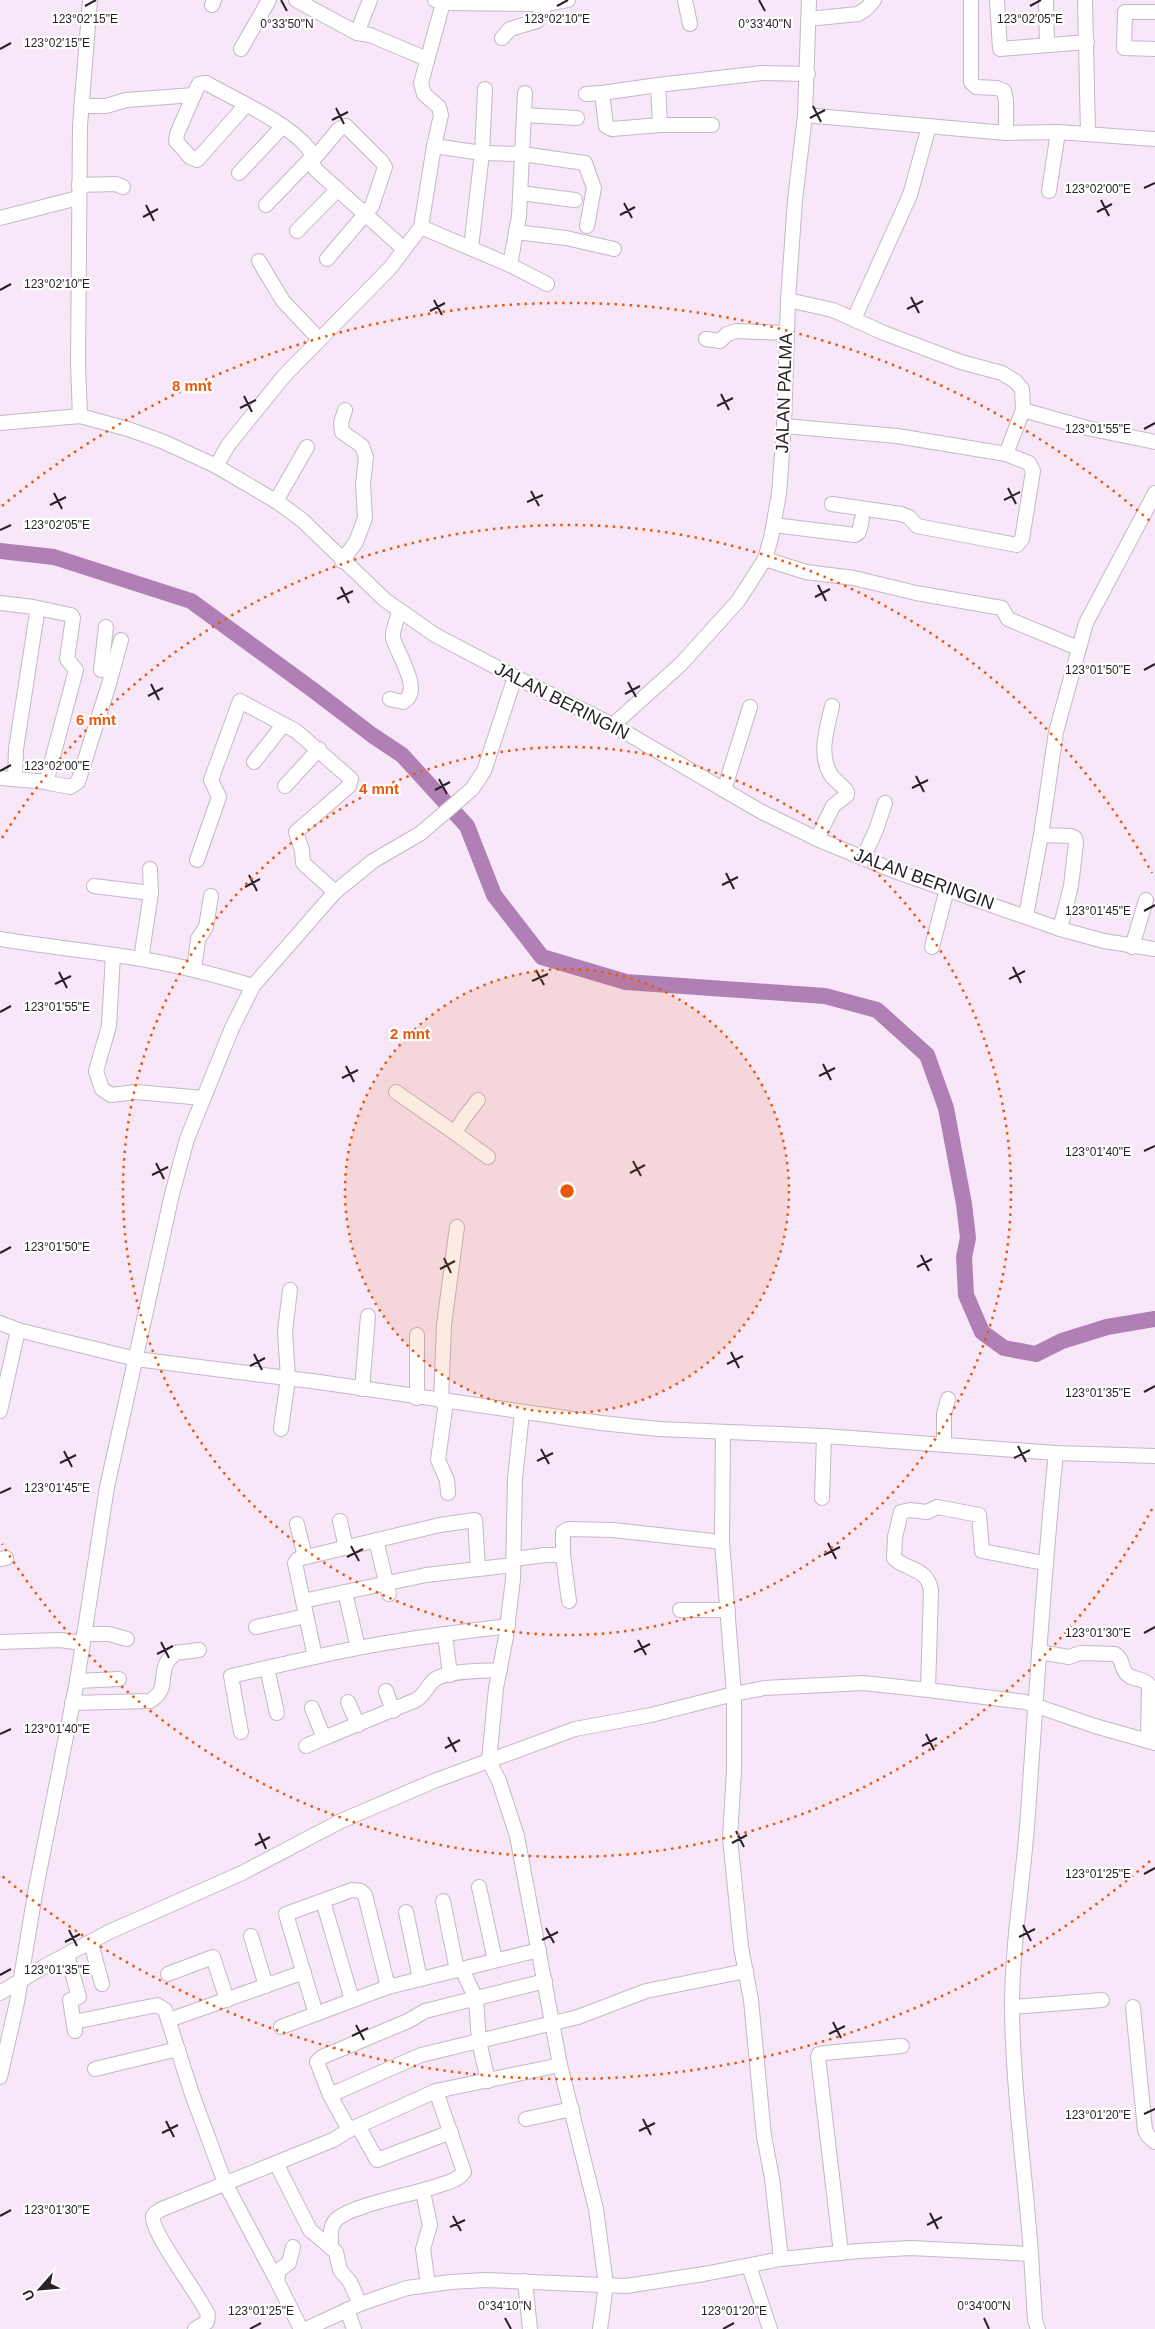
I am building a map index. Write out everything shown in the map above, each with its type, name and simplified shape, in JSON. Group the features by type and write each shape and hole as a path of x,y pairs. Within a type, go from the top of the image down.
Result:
{"street":[{"path":"80,416 79,192 81,106 90,0"},
{"path":"241,49 268,0"},
{"path":"296,0 357,33 370,35 428,59"},
{"path":"357,33 370,0"},
{"path":"216,466 229,444 260,404 319,339 365,295 421,227 441,115 439,107 424,94 421,84 428,59 438,1 546,4 568,0"},
{"path":"685,0 690,24"},
{"name":"JALAN PALMA","path":"613,725 700,644 738,601 764,560 774,525 784,426 786,333 795,200 808,74 809,0"},
{"path":"808,19 858,14 866,9 874,0"},
{"path":"971,0 971,82 976,87 997,88 1004,91 1006,101 1006,133"},
{"path":"998,0 1000,49 1087,42"},
{"path":"1046,0 1047,45"},
{"path":"1086,0 1088,134"},
{"path":"502,38 510,29 537,22 546,4"},
{"path":"1152,8 1125,12 1124,48 1155,49"},
{"path":"586,94 762,73 808,74"},
{"path":"246,105 200,158 195,161 178,145 176,141 177,134 194,95 200,84 206,83 246,105 283,126 308,148 316,170 366,213 404,250"},
{"path":"658,85 660,125"},
{"path":"471,248 482,153 486,89"},
{"path":"510,265 520,193 525,92"},
{"path":"602,93 605,124 608,128 712,124"},
{"path":"81,106 106,106 126,100 194,95"},
{"path":"524,115 577,118"},
{"path":"805,115 1006,133 1058,132 1155,139"},
{"path":"239,173 283,126"},
{"path":"854,319 910,195 928,126"},
{"path":"266,204 312,159 339,129 343,127 349,128 385,167 374,200 366,213 327,259"},
{"path":"1049,191 1058,132"},
{"path":"434,146 482,153 522,154 585,163 594,188 587,226"},
{"path":"0,218 79,192 116,184 123,187"},
{"path":"297,231 337,190"},
{"path":"520,193 575,200"},
{"path":"421,227 510,265 547,284"},
{"path":"516,232 566,238 614,249"},
{"path":"259,261 283,301 319,339"},
{"path":"788,300 833,310 961,362 1002,373 1015,380 1022,389 1023,410 1006,454"},
{"path":"706,339 720,341 727,334 736,331 786,333"},
{"path":"342,561 362,529 366,505 363,484 365,451 358,441 342,432 341,423 345,410"},
{"path":"1023,410 1087,428 1155,442"},
{"name":"JALAN BERINGIN","path":"0,424 80,416 146,435 216,466 276,501 302,520 342,561 399,612 435,635 613,725 724,790 818,839 863,858 1060,929 1132,947 1155,950"},
{"path":"784,426 897,436 1006,454 1029,463 1033,471 1022,539 1017,545 917,526 909,516 901,514 832,504"},
{"path":"276,501 307,447"},
{"path":"1026,916 1041,835 1056,732 1078,648 1086,623 1155,493"},
{"path":"774,525 855,535 859,532 862,519"},
{"path":"764,560 806,572 854,578 916,593 1002,608 1008,618 1078,648"},
{"path":"0,604 33,607 72,616 69,663 74,666 107,671"},
{"path":"15,778 16,749 37,613 33,607"},
{"path":"390,699 403,702 409,700 411,695 409,679 394,640 394,629 399,612"},
{"path":"106,627 107,671"},
{"path":"0,778 48,782 70,787 78,782 107,671 121,640"},
{"path":"48,782 47,779 76,670 74,666"},
{"path":"0,2077 16,2006 36,1888 77,1681 107,1487 172,1194 187,1139 232,1028 253,986 335,892 373,860 421,833 472,789 484,771 515,677"},
{"path":"197,860 219,797 211,780 240,701 296,731 319,749 351,779 349,786 296,832 302,850 303,864 335,892"},
{"path":"818,839 833,806 847,795 847,792 832,777 824,761 826,730 832,706"},
{"path":"724,790 750,707"},
{"path":"254,762 284,725"},
{"path":"285,786 319,749"},
{"path":"863,858 876,830 885,803"},
{"path":"1041,835 1055,837 1071,836 1075,838 1071,886 1060,929"},
{"path":"141,959 151,893 150,868"},
{"path":"94,886 151,893"},
{"path":"932,947 947,889"},
{"path":"194,969 198,939 206,927 212,896"},
{"path":"1132,947 1146,900"},
{"path":"0,939 141,959 194,969 253,986"},
{"path":"113,955 109,1026 96,1071 102,1089 111,1095 136,1092 203,1098"},
{"path":"396,1092 488,1157"},
{"path":"455,1133 478,1100"},
{"path":"448,1493 447,1480 438,1460 444,1401 444,1325 456,1227"},
{"path":"281,1430 288,1378 285,1331 290,1290"},
{"path":"362,1389 368,1316"},
{"path":"0,1323 18,1330 136,1359 288,1378 522,1413 659,1429 824,1436 1056,1453 1155,1456"},
{"path":"0,1411 18,1330"},
{"path":"417,1335 417,1398"},
{"path":"944,1445 944,1414 948,1399"},
{"path":"522,1413 508,1564 508,1626 496,1688 489,1761 499,1782 517,1836 538,1950 554,2022 560,2065 606,2285"},
{"path":"723,1432 722,1542 734,1694 734,1770 730,1838 741,1947 751,2000 764,2136 772,2178 781,2259"},
{"path":"822,1498 824,1436"},
{"path":"1038,2329 1035,2320 1031,2254 1014,2088 1012,2007 1014,1936 1027,1828 1044,1563 1056,1453"},
{"path":"928,1690 931,1590 929,1581 923,1574 894,1558 895,1537 901,1512 910,1510 927,1512 937,1507 979,1515 982,1551 1044,1563"},
{"path":"315,1657 295,1563 298,1558 440,1525 475,1520 478,1568"},
{"path":"340,1522 346,1548"},
{"path":"297,1524 304,1557"},
{"path":"569,1601 563,1555 563,1532 568,1529 613,1530 722,1542"},
{"path":"376,1540 388,1588"},
{"path":"303,1601 344,1592 388,1588 545,1555 563,1555"},
{"path":"344,1592 358,1648"},
{"path":"680,1610 728,1610"},
{"path":"256,1627 306,1616"},
{"path":"241,1732 231,1676 388,1642 508,1626"},
{"path":"0,1642 84,1639 109,1634 127,1639"},
{"path":"445,1634 450,1675"},
{"path":"72,1703 150,1701 158,1696 164,1682 166,1664 175,1653 199,1650"},
{"path":"0,1994 21,1980 118,1928 242,1873 341,1821 434,1781 576,1728 651,1716 764,1688 863,1683 1035,1704 1095,1726 1151,1742 1149,1685 1145,1681 1129,1676 1125,1672 1119,1657 1115,1654 1080,1652 1069,1658 1039,1652"},
{"path":"267,1668 277,1713"},
{"path":"306,1746 392,1711 423,1696 435,1679 450,1675 500,1670"},
{"path":"77,1681 119,1679"},
{"path":"386,1691 392,1711"},
{"path":"348,1702 358,1725"},
{"path":"312,1708 324,1738"},
{"path":"482,1888 495,1960"},
{"path":"316,2014 286,1914 323,1900 358,1889 365,1895 388,1987"},
{"path":"323,1900 352,2000"},
{"path":"445,1903 460,1969 473,2000 479,2041 488,2081"},
{"path":"408,1914 420,1979"},
{"path":"251,1936 266,1986"},
{"path":"91,1942 102,1984"},
{"path":"281,2027 388,1987 538,1950"},
{"path":"67,1955 79,1997 70,2000 74,2026 157,2005 165,2010 225,2183 278,2281 301,2329"},
{"path":"168,1974 213,1957 227,2000"},
{"path":"330,2095 421,2054 601,2010 646,1991 746,1971"},
{"path":"169,2020 304,1972"},
{"path":"451,2132 377,2160 330,2095 318,2059 408,2021 424,2011 545,1981"},
{"path":"0,1994 10,1998 16,2006"},
{"path":"1012,2007 1102,2000"},
{"path":"1133,2007 1145,2130 1148,2136 1155,2142"},
{"path":"841,2253 818,2057 824,2052 902,2046"},
{"path":"95,2069 178,2049"},
{"path":"195,2329 207,2322 208,2315 154,2225 152,2217 155,2213 333,2140 353,2128 436,2091 560,2065"},
{"path":"560,2065 596,2209 606,2285 600,2329"},
{"path":"331,2248 331,2228 334,2221 353,2210 422,2192 457,2179 464,2172 436,2091"},
{"path":"526,2119 572,2109"},
{"path":"276,2163 310,2230 336,2252 340,2270 350,2282 360,2304"},
{"path":"422,2192 430,2224 423,2249 428,2285"},
{"path":"278,2281 278,2273 289,2263 293,2247"},
{"path":"306,2329 360,2304 407,2288 428,2285 486,2280 626,2286 664,2281 781,2259 910,2248 1031,2254"},
{"path":"749,2266 770,2329"},
{"path":"525,2281 530,2329"},
{"path":"346,2310 354,2329"}],"waterway":[{"path":"0,551 54,557 191,601 372,735 402,755 467,826 494,895 542,957 626,982 825,996 877,1010 927,1055 946,1108 964,1204 968,1238 964,1257 966,1295 982,1332 1004,1348 1036,1354 1062,1341 1107,1327 1155,1319"}]}
